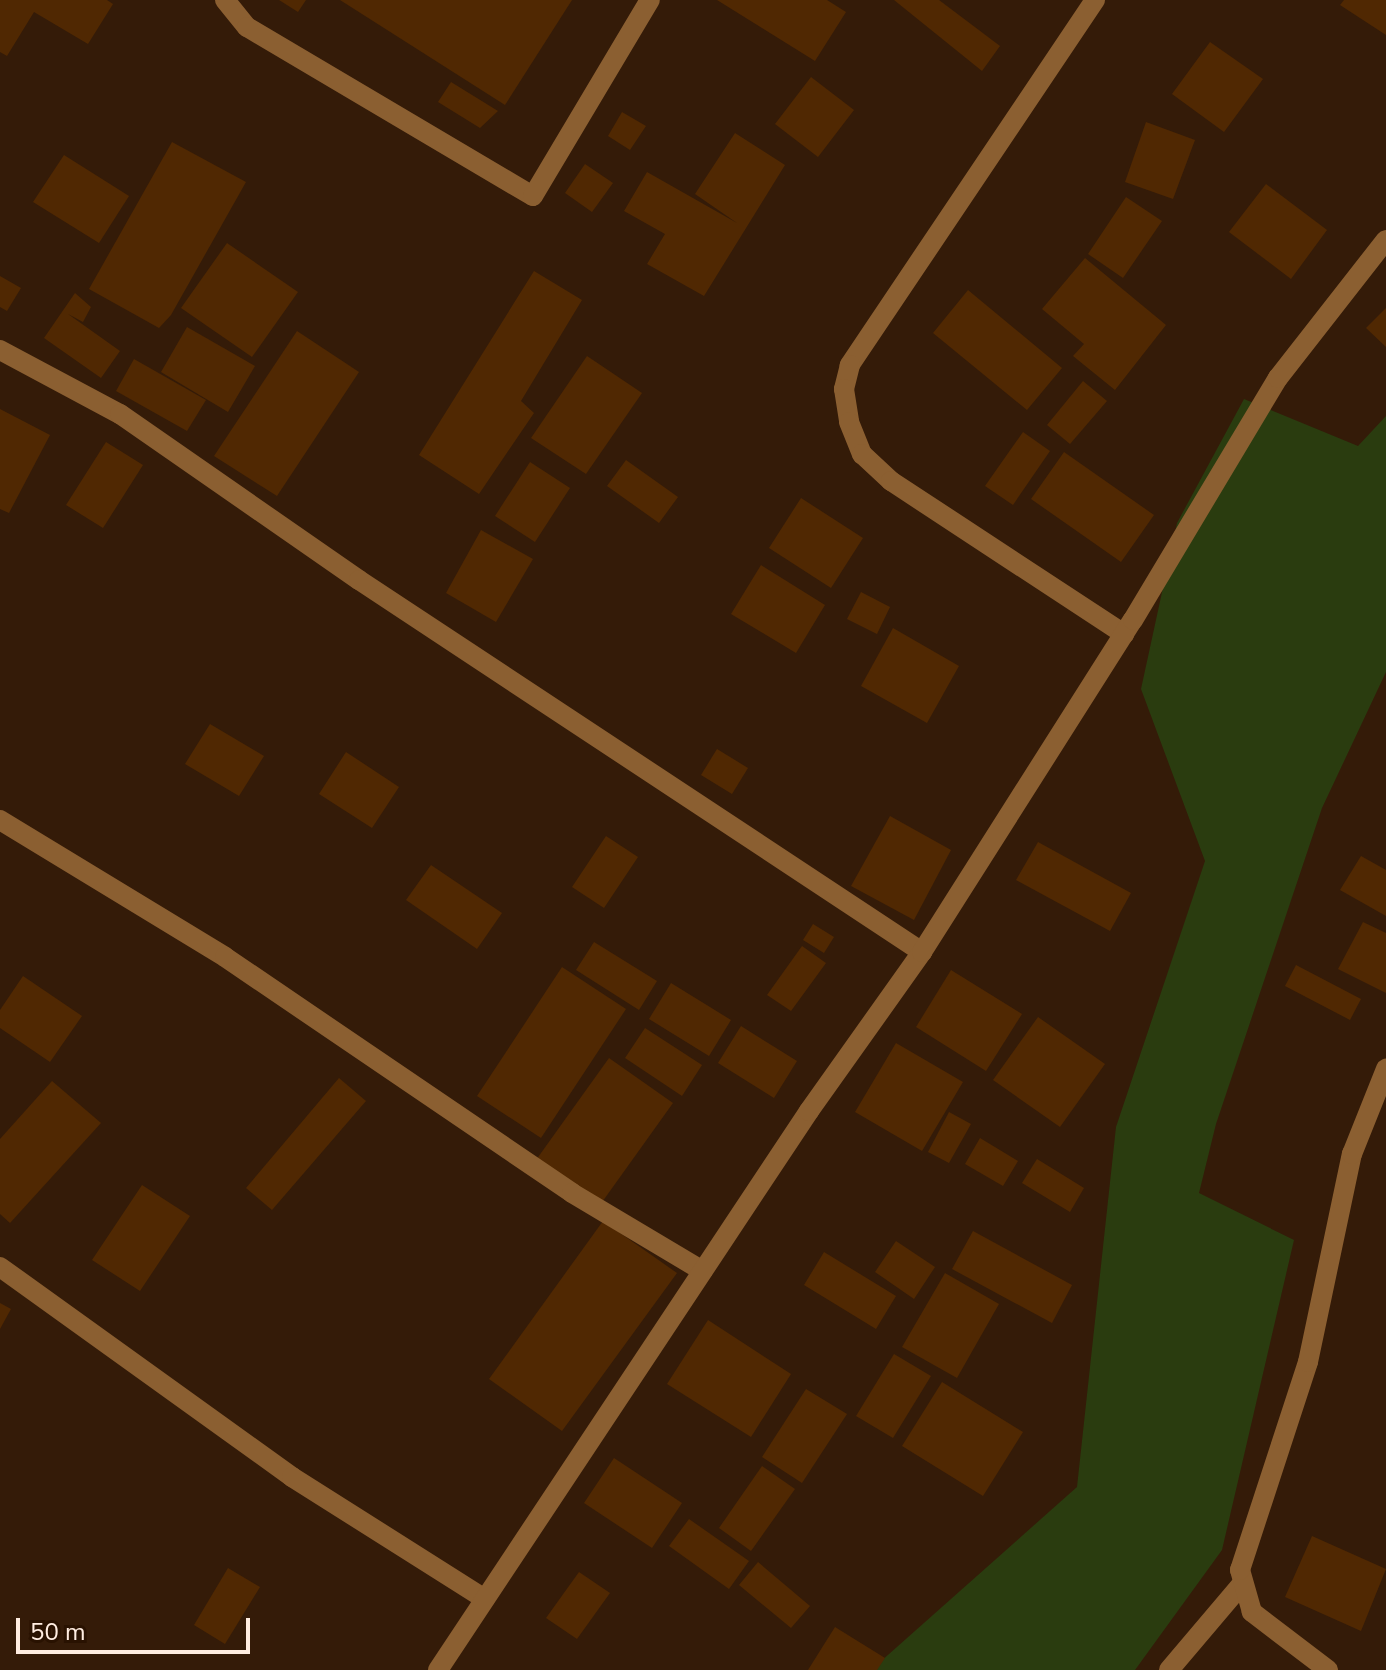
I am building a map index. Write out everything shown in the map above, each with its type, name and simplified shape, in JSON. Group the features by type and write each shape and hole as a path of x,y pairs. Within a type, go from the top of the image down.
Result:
{"street":[{"path":"225,0 247,27 533,196 650,0"},
{"path":"1095,0 850,365 844,389 849,422 862,454 891,481 1124,634"},
{"path":"438,1670 703,1271 922,952 1124,634 1278,378 1386,240"},
{"path":"0,350 120,414 359,580 922,952"},
{"path":"0,820 225,957 572,1193 703,1271"},
{"path":"1328,1670 1252,1612 1240,1570 1308,1362 1352,1154 1386,1069"},
{"path":"0,1267 292,1477 485,1599"},
{"path":"1169,1670 1242,1584"}],"green space":[{"path":"1244,399 1358,446 1386,416 1386,672 1322,808 1216,1124 1199,1193 1294,1240 1222,1550 1135,1670 871,1670 1077,1487 1116,1127 1205,861 1141,689 1177,523"}],"building":[{"path":"0,0 107,0 113,4 88,44 34,12 7,56 0,52"},
{"path":"279,0 306,0 298,12"},
{"path":"340,0 572,0 505,105"},
{"path":"717,0 827,0 846,12 815,61"},
{"path":"894,0 939,0 1000,46 982,71"},
{"path":"1344,0 1386,0 1386,35 1340,5"},
{"path":"1210,42 1263,79 1224,132 1172,94"},
{"path":"811,77 854,110 818,157 775,124"},
{"path":"451,82 498,111 480,128 438,102"},
{"path":"622,112 646,126 630,150 608,136"},
{"path":"1146,122 1195,140 1173,199 1125,182"},
{"path":"735,133 785,165 704,296 647,264 665,234 624,211 647,172 737,223 695,194"},
{"path":"172,142 246,182 171,315 159,328 89,289"},
{"path":"64,155 129,196 99,243 33,202"},
{"path":"585,164 613,183 592,212 565,193"},
{"path":"1266,184 1327,230 1291,279 1229,232"},
{"path":"1126,197 1162,221 1123,278 1088,254"},
{"path":"227,243 298,292 252,357 181,308"},
{"path":"1085,258 1166,325 1115,390 1073,356 1084,344 1042,309"},
{"path":"534,271 582,300 521,401 534,413 479,494 419,455"},
{"path":"0,276 21,288 7,311 0,307"},
{"path":"968,290 1062,368 1027,410 933,333"},
{"path":"75,293 91,307 83,322 68,314 120,351 101,378 44,338"},
{"path":"1386,308 1386,347 1366,328"},
{"path":"187,327 255,366 228,412 161,372"},
{"path":"297,331 359,372 277,496 214,456"},
{"path":"587,356 642,393 586,474 531,438"},
{"path":"134,359 206,400 187,431 116,391"},
{"path":"1083,381 1107,401 1070,444 1047,425"},
{"path":"0,409 50,435 9,513 0,509"},
{"path":"1023,432 1050,451 1013,505 985,486"},
{"path":"106,442 143,465 103,528 66,505"},
{"path":"1064,452 1154,515 1121,562 1031,499"},
{"path":"626,460 678,497 659,523 607,486"},
{"path":"530,462 570,488 535,542 495,516"},
{"path":"801,498 863,538 831,588 769,548"},
{"path":"481,530 533,559 496,622 446,593"},
{"path":"761,565 825,605 796,653 731,614"},
{"path":"861,592 890,607 877,634 847,619"},
{"path":"893,628 959,666 927,723 861,686"},
{"path":"210,724 264,756 239,796 185,764"},
{"path":"717,749 748,768 732,794 701,775"},
{"path":"346,752 399,787 372,828 319,794"},
{"path":"890,816 951,850 914,920 851,886"},
{"path":"606,836 638,857 604,908 572,887"},
{"path":"1038,842 1131,893 1110,931 1016,880"},
{"path":"1361,856 1386,870 1386,916 1340,890"},
{"path":"431,865 502,913 477,949 406,900"},
{"path":"1363,922 1386,933 1386,993 1338,969"},
{"path":"813,924 834,937 824,953 803,940"},
{"path":"594,942 657,981 639,1010 576,970"},
{"path":"802,946 826,963 791,1011 767,995"},
{"path":"1296,965 1361,999 1350,1020 1285,986"},
{"path":"562,967 626,1009 541,1138 477,1096"},
{"path":"951,970 1022,1014 986,1071 916,1027"},
{"path":"23,976 82,1016 50,1062 0,1028 0,1010"},
{"path":"671,983 731,1020 709,1056 649,1019"},
{"path":"1038,1017 1105,1064 1060,1127 993,1080"},
{"path":"741,1026 797,1061 774,1098 718,1063"},
{"path":"645,1028 702,1065 682,1096 625,1058"},
{"path":"896,1043 963,1082 922,1151 855,1112"},
{"path":"609,1058 673,1103 600,1205 536,1160"},
{"path":"339,1078 366,1101 272,1210 246,1188"},
{"path":"52,1081 101,1123 10,1223 0,1214 0,1139"},
{"path":"949,1112 971,1124 949,1163 928,1152"},
{"path":"980,1138 1018,1161 1003,1186 965,1164"},
{"path":"1037,1159 1084,1188 1070,1212 1022,1183"},
{"path":"142,1185 190,1216 140,1291 92,1260"},
{"path":"603,1221 677,1273 562,1431 489,1379"},
{"path":"973,1231 1072,1285 1052,1323 952,1269"},
{"path":"896,1241 935,1267 914,1299 875,1272"},
{"path":"824,1252 896,1296 876,1329 804,1285"},
{"path":"945,1273 999,1304 957,1378 902,1347"},
{"path":"0,1303 11,1309 0,1329"},
{"path":"708,1320 791,1374 751,1437 667,1384"},
{"path":"894,1354 931,1376 893,1438 856,1416"},
{"path":"942,1382 1023,1432 983,1496 902,1446"},
{"path":"806,1389 847,1414 802,1483 762,1457"},
{"path":"614,1458 682,1503 652,1548 584,1503"},
{"path":"762,1466 795,1489 751,1551 719,1528"},
{"path":"689,1519 749,1561 729,1589 669,1546"},
{"path":"1312,1536 1386,1569 1361,1631 1285,1597"},
{"path":"758,1562 810,1606 791,1628 739,1585"},
{"path":"228,1568 260,1587 225,1644 194,1625"},
{"path":"579,1572 610,1593 577,1639 546,1618"},
{"path":"835,1627 885,1658 877,1670 808,1670"}]}
